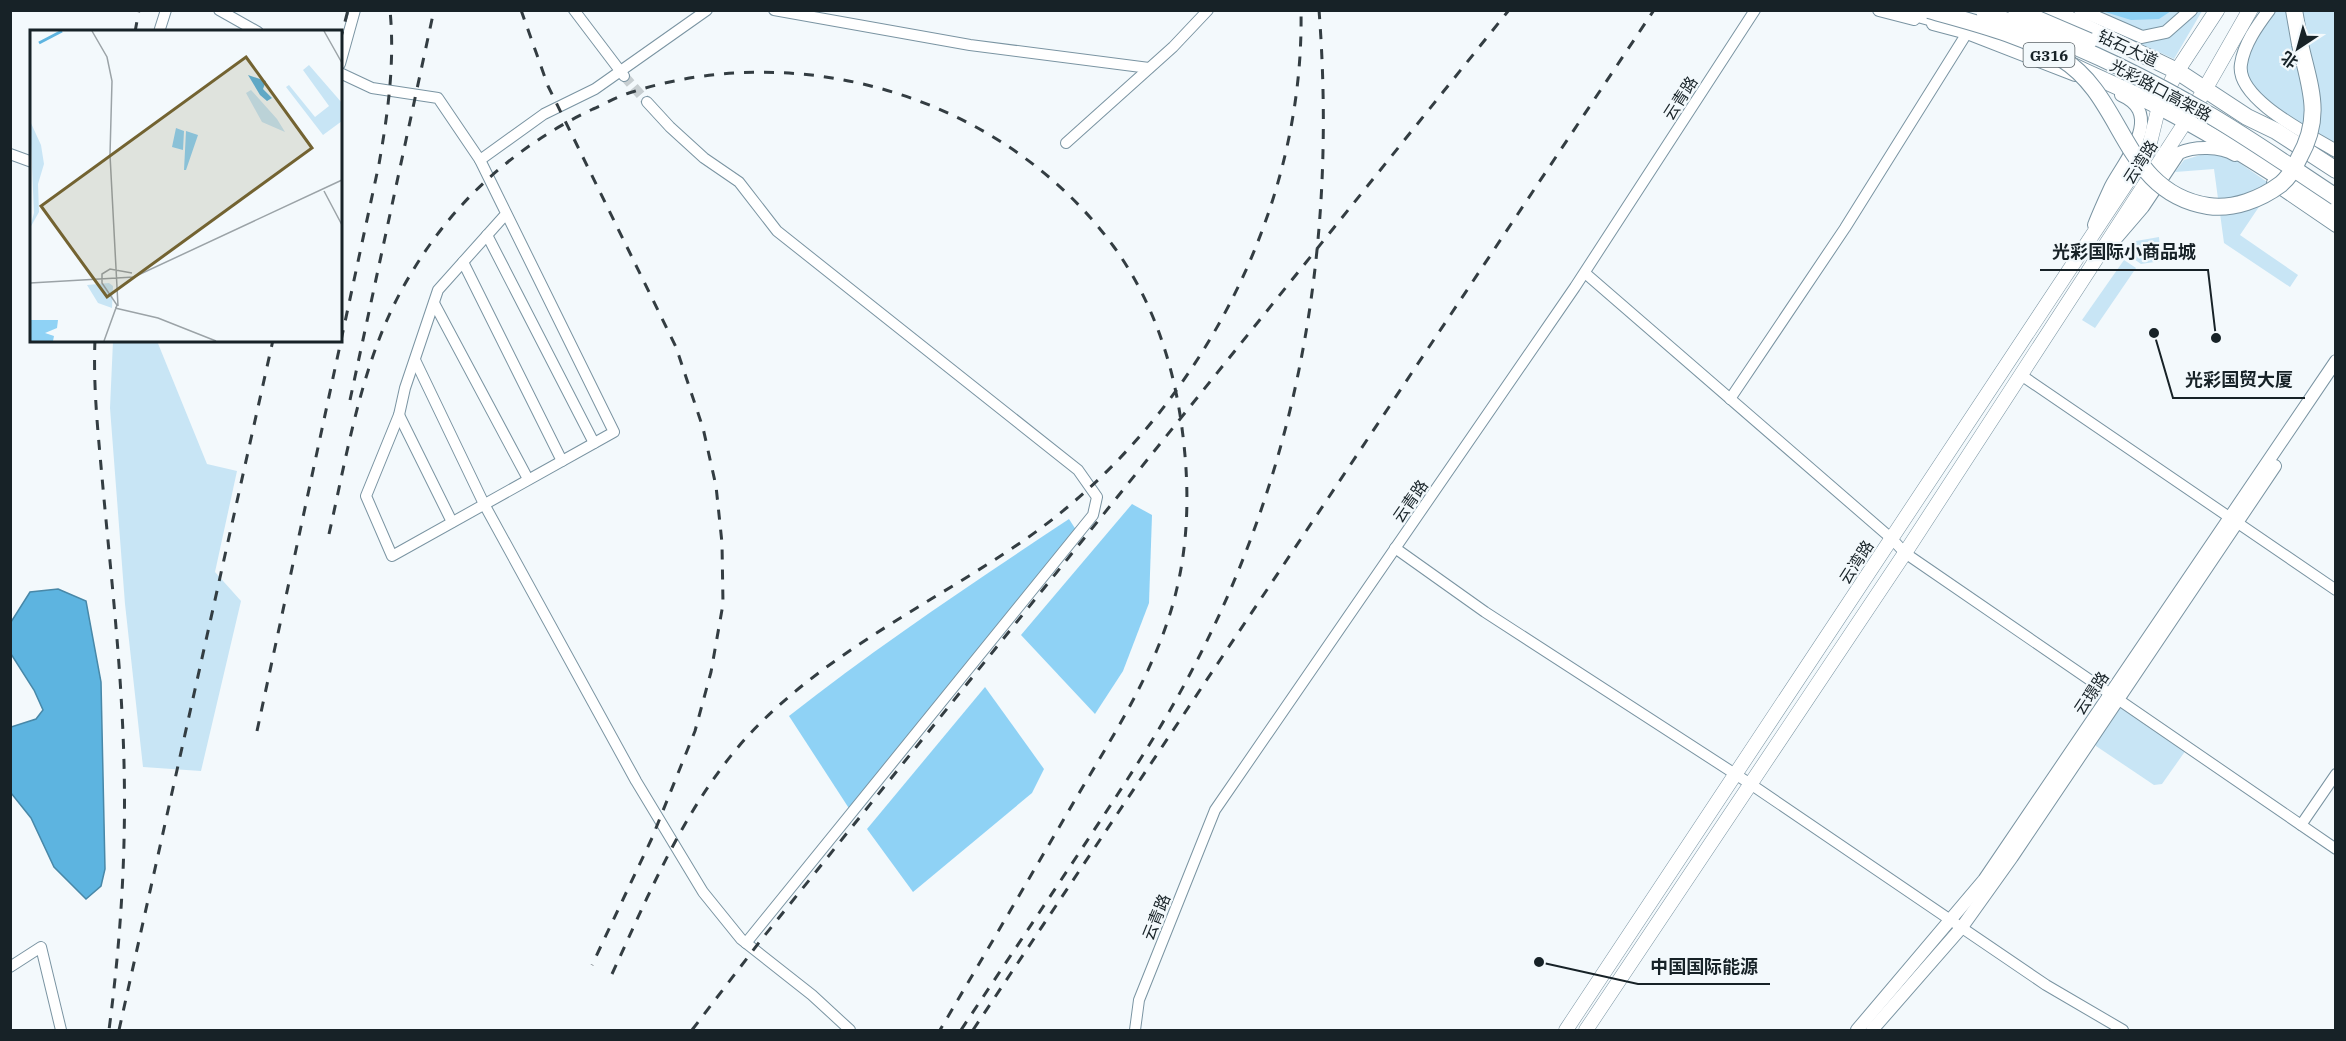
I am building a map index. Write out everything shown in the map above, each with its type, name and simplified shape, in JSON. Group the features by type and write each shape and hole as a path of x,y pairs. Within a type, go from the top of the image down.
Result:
{"highway":[{"name":"G316","path":"1904,10 2028,45 2159,106 2259,163 2336,215"},
{"path":"1929,10 1997,29 2063,59 2080,73 2095,92 2134,156 2156,181 2174,196 2197,204 2225,207 2262,196 2282,183 2296,165 2312,130 2314,112 2294,10"},
{"name":"光彩路口高架路","path":"1972,10 2075,46 2162,89 2214,118 2336,196"},
{"name":"光彩路口高架路","path":"2016,10 2079,36 2220,109 2336,184"},
{"name":"钻石大道","path":"2050,10 2177,71 2205,88"},
{"name":"G316","path":"2205,88 2247,117 2276,131 2336,170"}],"main road":[{"path":"2159,106 2177,71 2217,10"},
{"path":"2186,121 2250,10"},
{"name":"云湾路","path":"1566,1030 2148,151 2159,106"},
{"name":"云湾路","path":"1586,1030 1749,783 1905,553 2186,121"}],"street":[{"path":"160,30 166,10"},
{"path":"219,10 254,30"},
{"path":"342,57 355,10"},
{"path":"574,10 622,74"},
{"path":"480,160 544,114 622,74 707,10"},
{"path":"774,10 970,45 1149,68"},
{"path":"1066,143 1149,68 1208,10"},
{"name":"云青路","path":"1135,1030 1139,1000 1215,810 1585,273 1755,10"},
{"path":"1879,10 1967,33 2056,66"},
{"path":"2066,10 2084,12 2142,37 2166,32 2192,10"},
{"path":"2269,10 2252,34 2241,64 2243,80 2292,141"},
{"path":"1730,399 1845,228 1967,33"},
{"path":"1990,33 2130,99 2139,109 2142,126 2135,146 2112,186 2079,256"},
{"path":"342,74 372,88 438,98 480,160 614,432 392,556 366,496 399,415 438,290 506,214"},
{"path":"647,102 704,158 739,182 777,231 1078,470 1097,496 1093,515 746,943"},
{"path":"2265,106 2336,151"},
{"path":"2093,266 2143,207 2179,153 2188,149 2229,152 2336,226"},
{"path":"10,154 30,161"},
{"path":"487,235 594,443"},
{"path":"463,262 562,460"},
{"path":"1585,273 1892,538 1905,553 2336,849"},
{"path":"434,303 528,480"},
{"path":"415,360 484,504 648,801 703,892 746,943 812,995 850,1030"},
{"name":"云璟路","path":"1857,1030 1984,880 2114,697 2336,361"},
{"path":"2021,375 2336,590"},
{"name":"云璟路","path":"2233,520 2336,376"},
{"path":"399,415 452,522"},
{"path":"1395,548 1485,612 1749,783 2046,985 2123,1030"},
{"name":"云璟路","path":"1872,1030 1962,927 2017,850 2114,697"},
{"path":"2301,825 2336,774"},
{"path":"10,967 41,947 61,1030"}],"shaded area":[{"path":"2069,11 2202,11 2174,59"},
{"path":"2102,11 2171,11 2159,19 2131,20"},
{"path":"2276,11 2335,11 2335,145 2261,98 2251,86 2246,75 2245,64 2248,53"},
{"path":"2207,153 2228,155 2273,186 2240,235 2298,275 2290,287 2224,243 2214,169 2175,172 2184,160"},
{"path":"2159,237 2161,261 2141,264 2127,254 2136,241"},
{"path":"2124,260 2136,268 2095,328 2082,320"},
{"path":"113,342 157,342 207,464 237,471 215,572 241,601 201,771 143,767 125,604 110,408"},
{"path":"1132,504 1152,515 1149,603 1123,671 1095,714 1021,635"},
{"path":"1069,519 1078,533 852,813 789,716 892,639"},
{"path":"58,589 86,601 101,682 105,869 101,886 86,899 54,867 31,818 11,793 11,727 36,719 43,710 34,690 11,654 11,622 30,592"},
{"path":"985,687 1044,769 1032,793 913,892 867,829"},
{"path":"2119,704 2186,750 2162,784 2154,785 2096,746 2095,740"}],"tunnel":[{"path":"624,76 647,102"}],"railway":[{"path":"135,30 139,10"},
{"path":"342,33 348,10"},
{"path":"342,336 385,126 392,49 390,10"},
{"path":"350,400 434,10"},
{"path":"521,10 548,86 676,347 703,428 716,486 722,543 723,604 711,672 695,731 652,838 592,965"},
{"path":"612,974 655,881 687,821 724,764 746,738 775,709 840,658 1014,547 1076,500 1133,444 1182,382 1224,314 1258,242 1282,166 1297,89 1301,10"},
{"path":"961,1030 1110,807 1165,719 1228,596 1259,516 1284,434 1302,352 1315,268 1322,183 1323,97 1319,10"},
{"path":"692,1030 761,940 1509,10"},
{"path":"973,1030 1654,10"},
{"path":"329,534 351,433 369,366 395,302 412,272 429,246 468,198 514,157 565,123 629,93 695,77 763,72 830,78 896,93 959,118 1017,152 1069,196 1114,247 1149,308 1166,352 1181,421 1186,463 1186,525 1181,567 1169,617 1134,698 940,1030"},
{"path":"95,342 96,409 118,654 124,753 121,911 109,1030"},
{"path":"119,1030 273,342"},
{"path":"257,731 341,342"}],"place":[{"name":"光彩国贸大厦","path":"2154,333"},
{"name":"光彩国际小商品城","path":"2216,338"},
{"name":"中国国际能源","path":"1539,962"}]}
